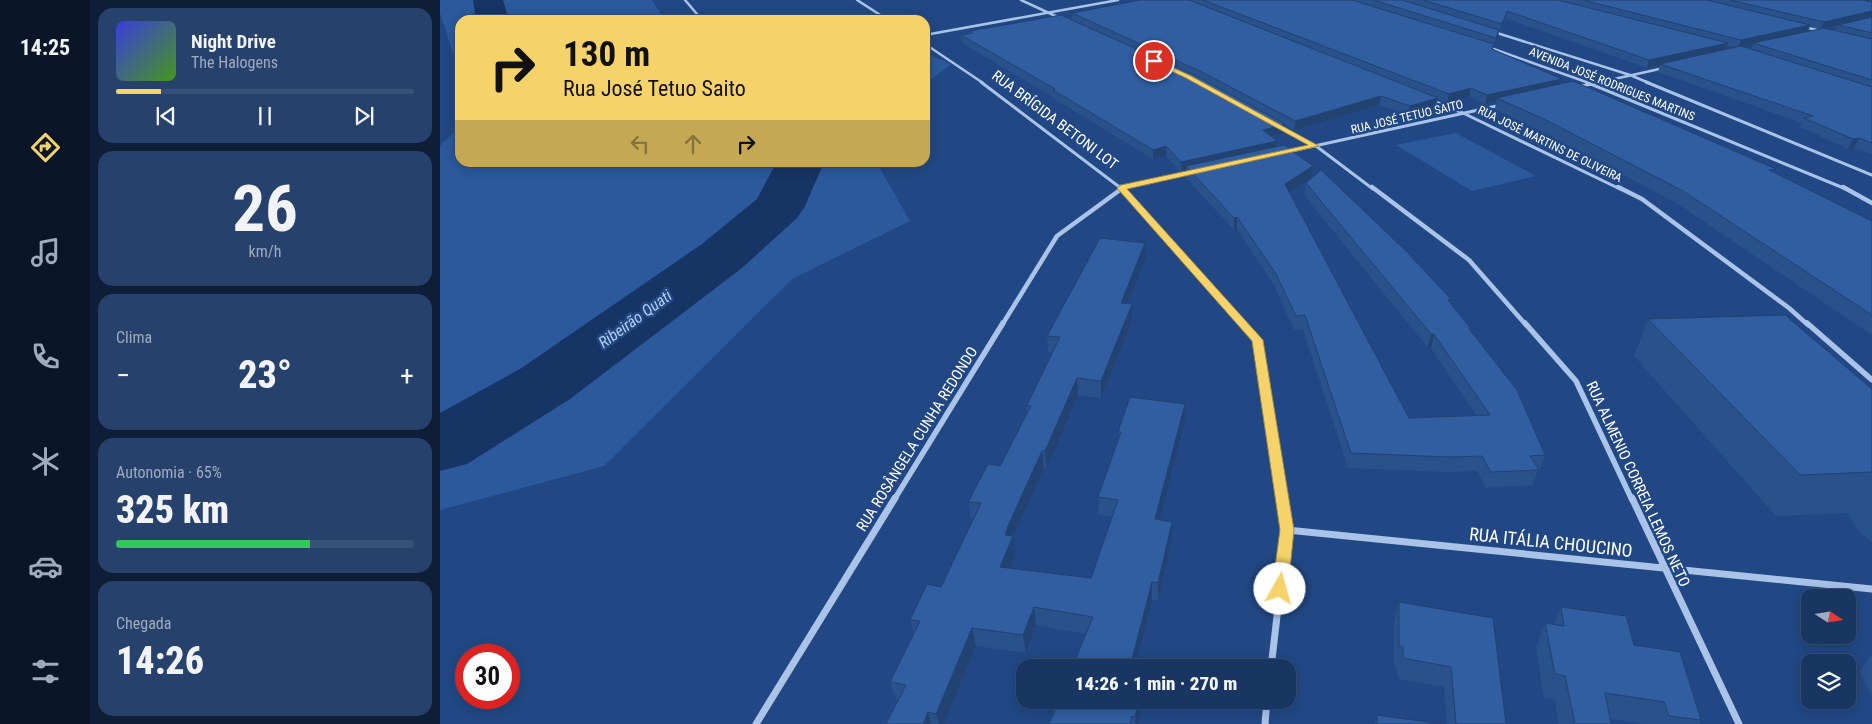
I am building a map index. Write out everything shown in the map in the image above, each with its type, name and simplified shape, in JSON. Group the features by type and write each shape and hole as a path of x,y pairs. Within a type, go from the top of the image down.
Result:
{"street":[{"path":"685,0 698,15"},
{"path":"857,0 880,15"},
{"path":"1021,0 1066,21"},
{"path":"930,34 1118,0"},
{"path":"1798,26 1826,32 1816,34"},
{"name":"AVENIDA JOSÉ RODRIGUES MARTINS","path":"1493,32 1630,76 1872,175"},
{"name":"RUA BRÍGIDA BETONI LOT","path":"930,47 979,80 1121,188 1258,340 1287,530 1272,659"},
{"name":"AVENIDA JOSÉ RODRIGUES MARTINS","path":"1487,47 1524,58 1591,84 1838,185 1872,203"},
{"path":"1573,88 1666,67"},
{"name":"RUA JOSÉ MARTINS DE OLIVEIRA","path":"1426,98 1463,113 1642,200 1789,308 1872,380"},
{"name":"RUA JOSÉ TETUO SAITO","path":"1286,152 1509,103"},
{"name":"RUA ALMENIO CORREIA LEMOS NETO","path":"1273,123 1316,146 1469,260 1576,381 1739,724"},
{"path":"1121,188 1199,171"},
{"name":"RUA ROSÂNGELA CUNHA REDONDO","path":"756,724 1057,236 1121,188"},
{"name":"RUA ITÁLIA CHOUCINO","path":"1287,530 1872,589"},
{"path":"1264,724 1266,709"}],"shaded area":[{"path":"440,0 652,0 662,15 455,15 455,60 440,13"},
{"path":"930,55 951,64 930,80"},
{"path":"455,131 455,167 879,167 910,221 792,279 604,466 440,510 440,146"},
{"path":"1456,133 1536,176 1472,191 1396,145"}],"building":[{"path":"1140,0 1189,0 1438,98 1410,106 1381,96 1295,121 1202,72 1072,13"},
{"path":"1203,0 1352,0 1494,44 1492,49 1562,79 1487,95 1471,88 1449,94"},
{"path":"1373,0 1402,0 1499,30 1496,38"},
{"path":"1423,0 1558,0 1728,43 1649,60 1507,11 1502,24"},
{"path":"1583,0 1707,0 1810,25 1741,40"},
{"path":"1730,0 1862,0 1872,2 1872,11 1824,22"},
{"path":"1061,15 1194,75 1285,124 1263,130 1277,141 1181,162 1166,146 1153,150 1053,90 1055,89 961,35 973,33 970,31"},
{"path":"1872,17 1872,33 1838,25"},
{"path":"1824,28 1872,39 1872,80 1753,43"},
{"path":"1741,46 1872,87 1872,143 1859,138 1853,139 1804,118 1813,116 1660,64"},
{"path":"1573,81 1776,169 1769,170 1872,221 1872,315 1683,191 1546,120 1497,98"},
{"path":"1284,145 1313,166 1285,184 1409,418 1490,415 1434,334 1431,334 1306,183 1321,170 1407,252 1451,299 1448,300 1517,390 1545,455 1530,456 1539,470 1491,472 1482,456 1447,457 1351,453 1305,315 1296,316 1276,274 1237,217 1234,218 1186,166"},
{"path":"1100,238 1145,243 1121,303 1132,304 1101,381 1077,378 1045,451 1042,451 1008,526 1005,535 1013,536 1000,567 1091,578 1118,500 1098,497 1121,432 1118,432 1130,397 1185,404 1155,519 1172,522 1158,583 1152,582 1132,659 1076,659 1093,617 1034,607 1023,635 972,628 936,714 928,712 923,724 886,724 906,685 890,682 920,621 910,620 927,584 941,587 981,503 968,502 988,464 1000,466 1031,406 1027,405 1060,337 1047,336"},
{"path":"1785,315 1872,389 1872,472 1800,475 1648,319"},
{"path":"1399,602 1493,618 1506,724 1456,724 1451,667 1403,658 1403,647 1399,646"},
{"path":"1561,607 1626,616 1634,645 1680,652 1701,720 1669,716 1664,702 1605,693 1611,724 1575,724 1565,676 1555,674 1545,623 1564,626"},
{"path":"1055,709 1137,709 1135,717 1132,716 1130,724 1049,724"},
{"path":"1377,715 1442,724 1377,724"}],"waterway":[{"name":"Ribeirão Quati","path":"488,0 490,15"},
{"name":"Ribeirão Quati","path":"440,446 545,384 722,256 778,208 798,167"}],"route":[{"path":"1154,61 1189,77 1316,146 1121,188 1258,340 1287,530 1280,589"}]}
